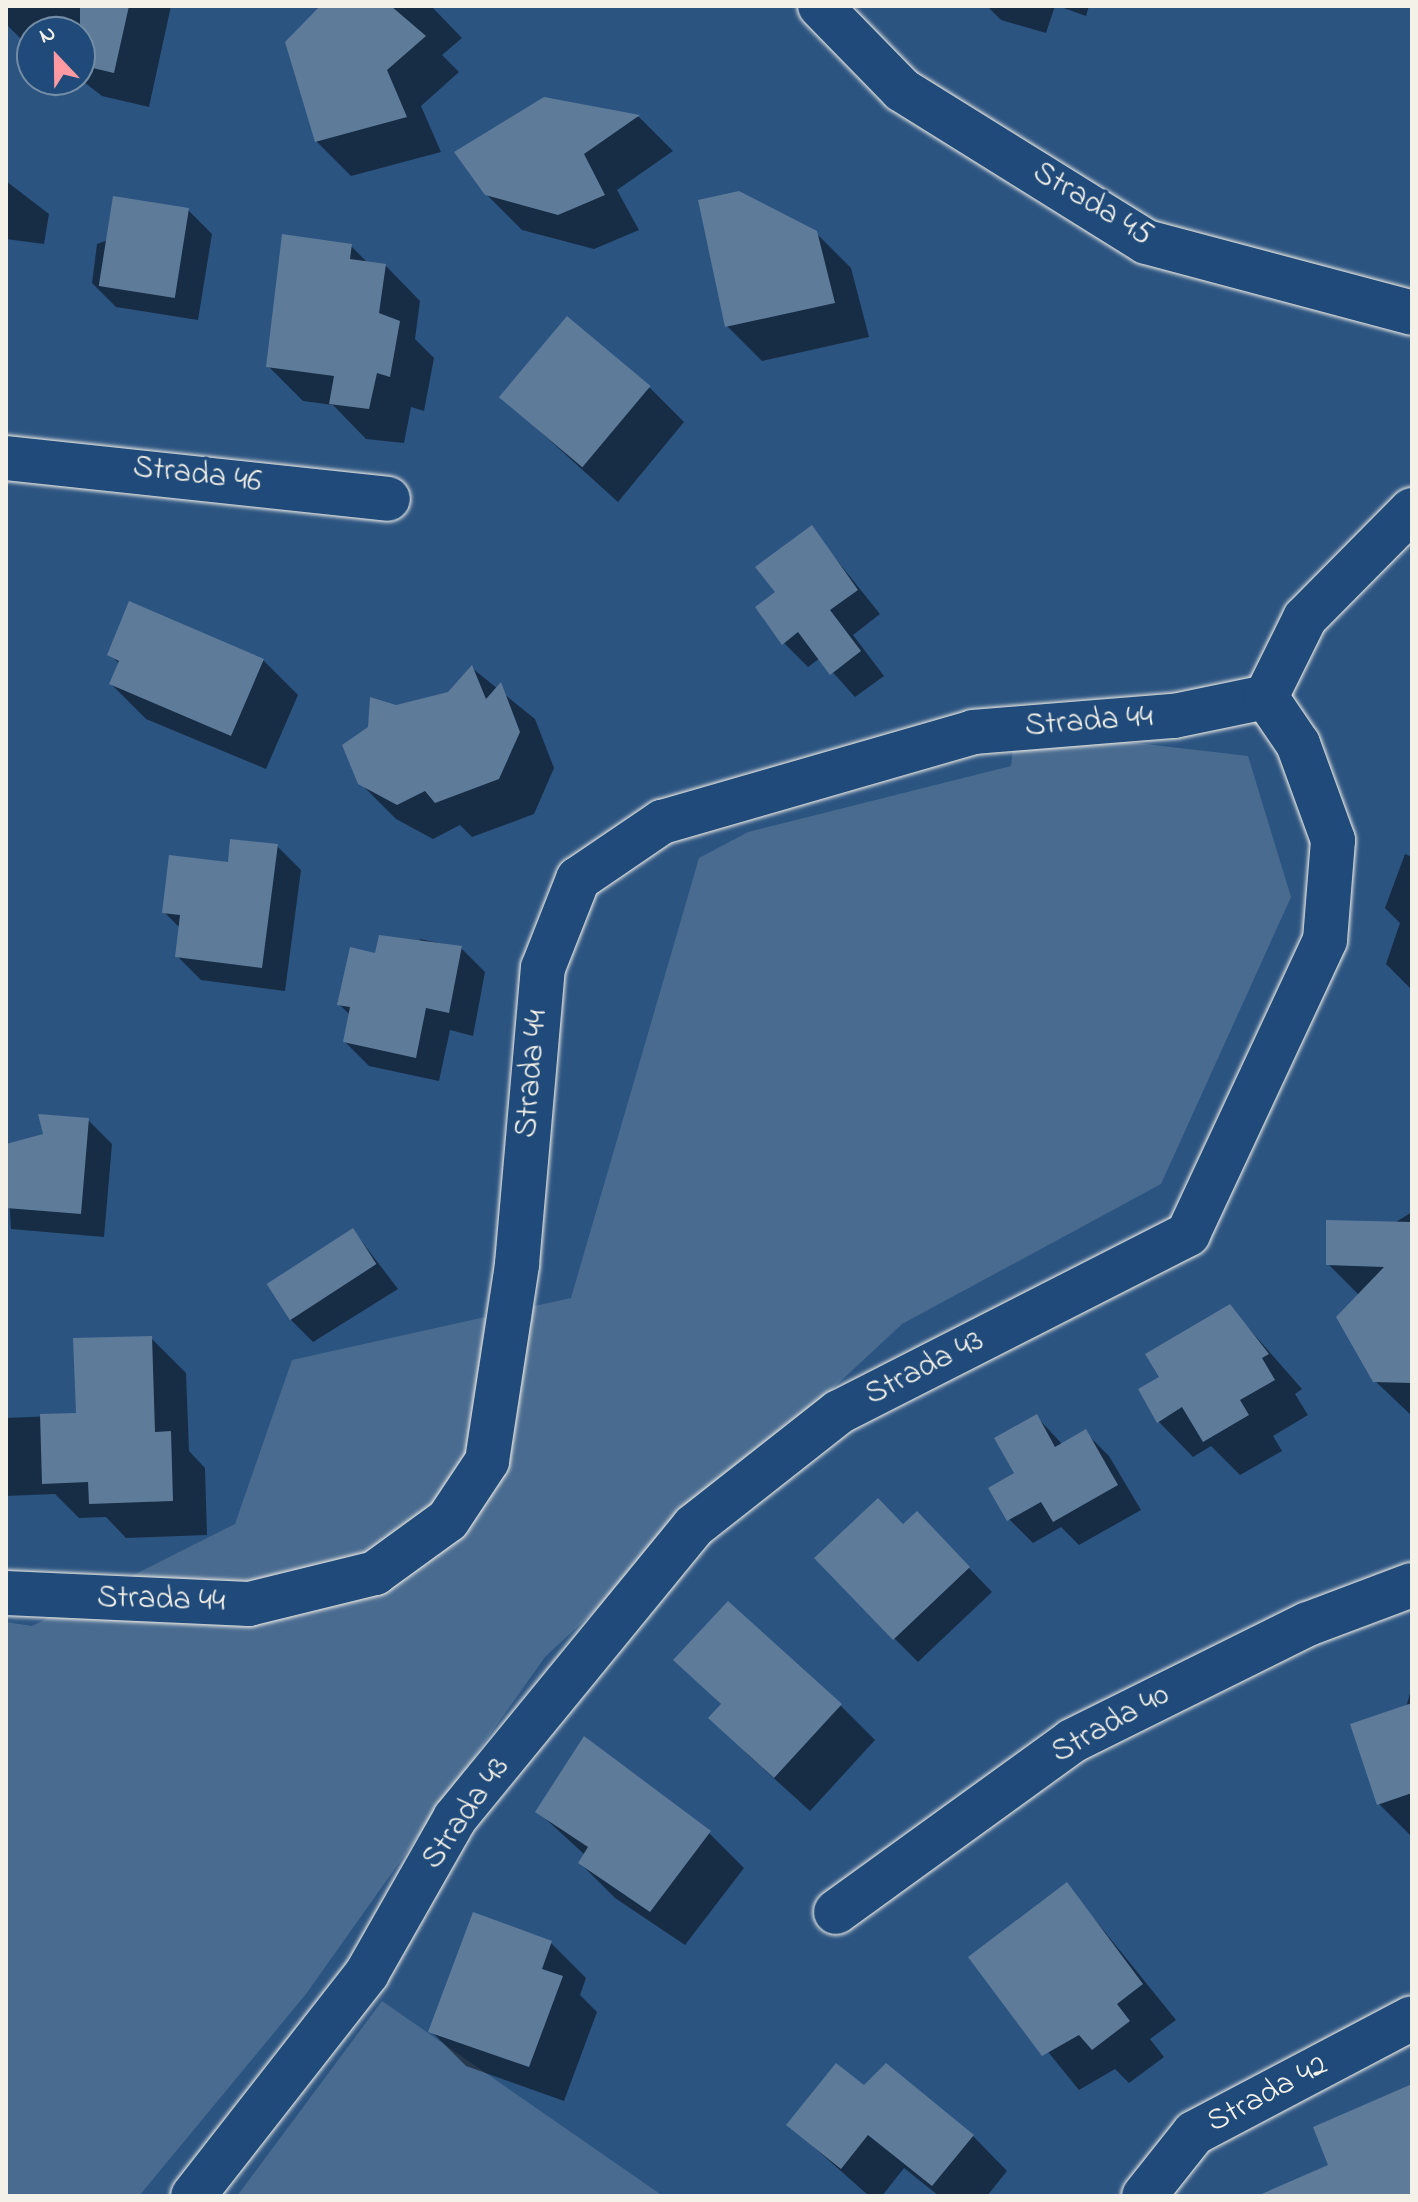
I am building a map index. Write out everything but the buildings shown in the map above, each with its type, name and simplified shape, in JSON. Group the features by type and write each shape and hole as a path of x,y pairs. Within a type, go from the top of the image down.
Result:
{"street":[{"name":"Strada 45","path":"820,6 902,90 1146,242 1412,313"},
{"name":"Strada 46","path":"6,458 388,499"},
{"path":"1266,697 1305,618 1412,510"},
{"name":"Strada 44","path":"6,1593 249,1604 375,1573 448,1520 487,1461 517,1264 543,968 578,879 662,822 973,732 1174,716 1266,697"},
{"name":"Strada 43","path":"193,2196 367,1973 455,1818 694,1526 839,1412 1188,1234 1325,940 1333,840 1298,744 1266,697"},
{"name":"Strada 40","path":"836,1912 1072,1741 1308,1624 1412,1585"},
{"name":"Strada 42","path":"1144,2196 1194,2133 1412,2018"}],"shaded area":[{"path":"1015,729 1248,756 1291,897 1161,1184 902,1324 545,1657 306,1994 139,2196 6,2196 6,1622 32,1626 235,1524 292,1360 571,1298 699,858 748,832 1011,766"},
{"path":"382,2001 663,2196 237,2196"}]}
